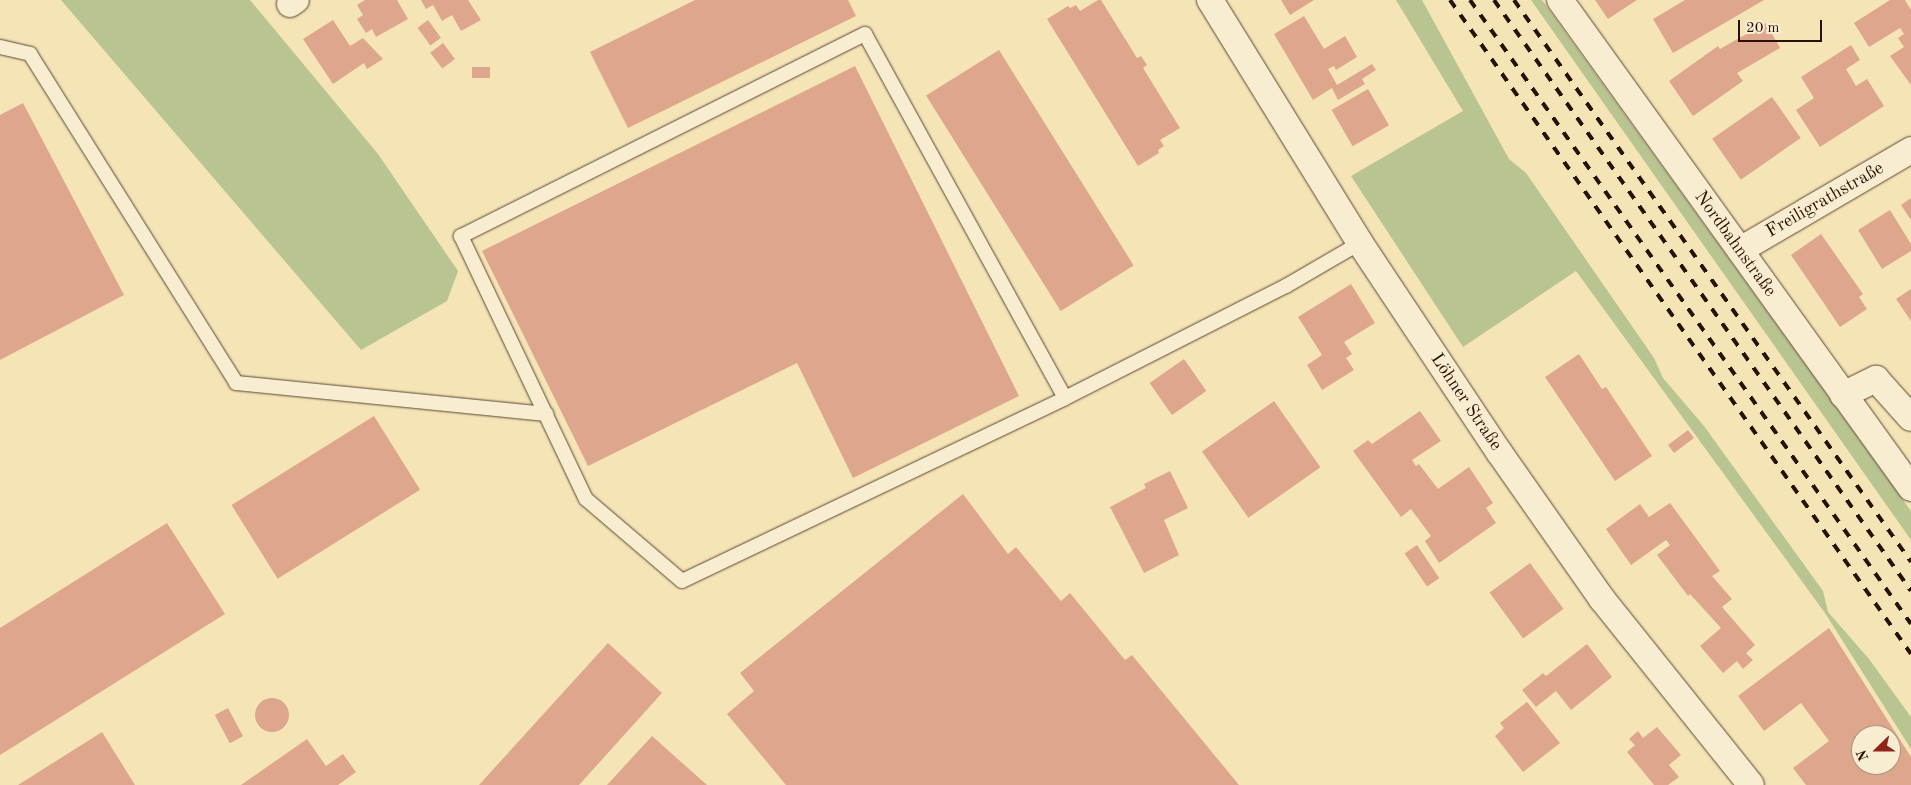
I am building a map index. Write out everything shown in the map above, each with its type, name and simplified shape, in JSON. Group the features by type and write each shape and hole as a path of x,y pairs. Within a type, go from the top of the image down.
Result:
{"street":[{"name":"Löhner Straße","path":"1210,0 1360,243 1602,599 1751,785"},
{"name":"Nordbahnstraße","path":"1560,0 1911,488"},
{"name":"Freiligrathstraße","path":"1740,250 1911,150"},
{"path":"1843,395 1876,379 1911,418"}],"lane":[{"path":"1065,398 865,34 461,236 586,499 682,582 1065,398 1286,286 1360,243"},
{"path":"0,47 30,54 236,383 546,414"}],"green space":[{"path":"61,0 250,0 378,154 458,271 447,301 361,350"},
{"path":"1396,0 1422,0 1509,159 1526,173 1654,358 1663,378 1704,426 1823,591 1828,612 1869,659 1911,717 1911,749 1901,733 1901,725 1896,725 1825,613 1576,271 1463,347 1351,176 1463,111"},
{"path":"1531,0 1542,0 1911,511 1911,540"}],"building":[{"path":"365,0 397,0 408,19 376,37 372,29 366,33 357,19 363,15 357,5"},
{"path":"421,0 468,0 481,20 461,31 452,15 442,21 433,5 426,9"},
{"path":"695,0 848,0 856,16 628,128 590,52"},
{"path":"1101,0 1137,58 1141,56 1147,65 1143,68 1180,128 1160,140 1164,146 1158,150 1159,153 1138,166 1047,19 1068,6 1070,8 1076,5 1080,11"},
{"path":"1281,0 1314,0 1290,15"},
{"path":"1595,0 1637,0 1608,19"},
{"path":"1685,0 1764,0 1673,53 1653,19"},
{"path":"1890,0 1905,0 1911,10 1911,85 1890,56 1904,47 1898,38 1904,34 1900,28 1869,47 1854,23"},
{"path":"1304,16 1324,49 1345,36 1357,57 1336,70 1334,66 1328,69 1337,85 1372,64 1376,70 1362,79 1365,84 1338,100 1332,88 1313,100 1274,34"},
{"path":"333,20 350,46 363,38 383,59 367,69 364,63 333,84 303,39"},
{"path":"428,20 441,38 430,45 417,28"},
{"path":"1766,23 1780,48 1737,73 1743,81 1693,116 1669,81 1718,46 1720,49"},
{"path":"443,43 455,59 442,69 430,53"},
{"path":"1851,45 1860,60 1846,69 1856,86 1867,79 1884,106 1820,147 1796,110 1814,98 1801,77"},
{"path":"999,50 1134,265 1061,311 926,96"},
{"path":"855,66 1019,396 853,478 797,363 588,466 482,251"},
{"path":"472,67 490,67 490,78 472,78"},
{"path":"1368,89 1389,125 1353,146 1332,110"},
{"path":"1772,97 1801,138 1741,180 1712,139"},
{"path":"23,103 124,295 0,360 0,115"},
{"path":"1911,198 1911,220 1901,205"},
{"path":"1890,210 1911,244 1911,251 1882,269 1858,230"},
{"path":"1821,234 1863,294 1859,297 1867,309 1840,327 1791,255"},
{"path":"1351,284 1375,323 1344,342 1352,354 1346,358 1354,370 1322,390 1307,365 1322,355 1298,317"},
{"path":"1911,289 1911,321 1896,299"},
{"path":"1579,354 1602,389 1606,387 1652,456 1615,481 1545,377"},
{"path":"1184,359 1206,391 1172,415 1150,383"},
{"path":"1274,401 1320,467 1248,518 1202,451"},
{"path":"1420,411 1441,441 1412,460 1416,466 1419,464 1438,489 1469,467 1493,503 1486,508 1496,523 1439,563 1425,541 1431,536 1411,509 1401,517 1353,451 1368,440 1372,444"},
{"path":"374,416 420,490 278,579 232,505"},
{"path":"1688,430 1694,438 1674,453 1668,445"},
{"path":"1170,471 1188,508 1164,520 1179,555 1144,573 1110,507 1146,488 1144,484"},
{"path":"963,494 1008,554 1016,547 1061,601 1070,593 1125,660 1132,655 1239,785 786,785 727,714 754,691 740,673"},
{"path":"1670,503 1720,571 1712,576 1732,599 1722,607 1755,645 1746,653 1753,660 1743,669 1737,661 1723,673 1700,646 1721,628 1690,594 1688,596 1657,555 1670,545 1666,540 1631,565 1606,529 1640,504 1649,517"},
{"path":"167,523 225,614 0,755 0,628"},
{"path":"1417,545 1439,578 1427,587 1405,553"},
{"path":"1530,563 1564,609 1523,639 1490,592"},
{"path":"1829,628 1891,725 1851,725 1851,775 1901,775 1901,741 1911,757 1911,785 1806,785 1793,768 1829,741 1801,703 1764,731 1738,696"},
{"path":"608,643 662,693 579,785 479,785"},
{"path":"1587,644 1612,677 1571,710 1556,691 1536,707 1522,690 1543,673 1546,676"},
{"path":"272,698 279,699 284,703 288,708 288,722 284,727 279,731 272,732 265,731 260,727 256,722 255,715 256,708 260,703 265,699"},
{"path":"1527,702 1560,743 1523,772 1495,736 1504,728 1500,723"},
{"path":"228,708 243,736 230,743 215,715"},
{"path":"1657,727 1681,755 1669,765 1679,777 1668,785 1654,785 1627,752 1635,745 1629,739 1638,731 1643,738"},
{"path":"102,732 135,785 18,785"},
{"path":"652,736 707,785 607,785"},
{"path":"307,739 326,766 343,754 356,772 338,785 241,785"}],"railway":[{"path":"1450,0 1911,654"},
{"path":"1470,0 1911,624"},
{"path":"1494,0 1911,591"},
{"path":"1514,0 1911,562"}]}
